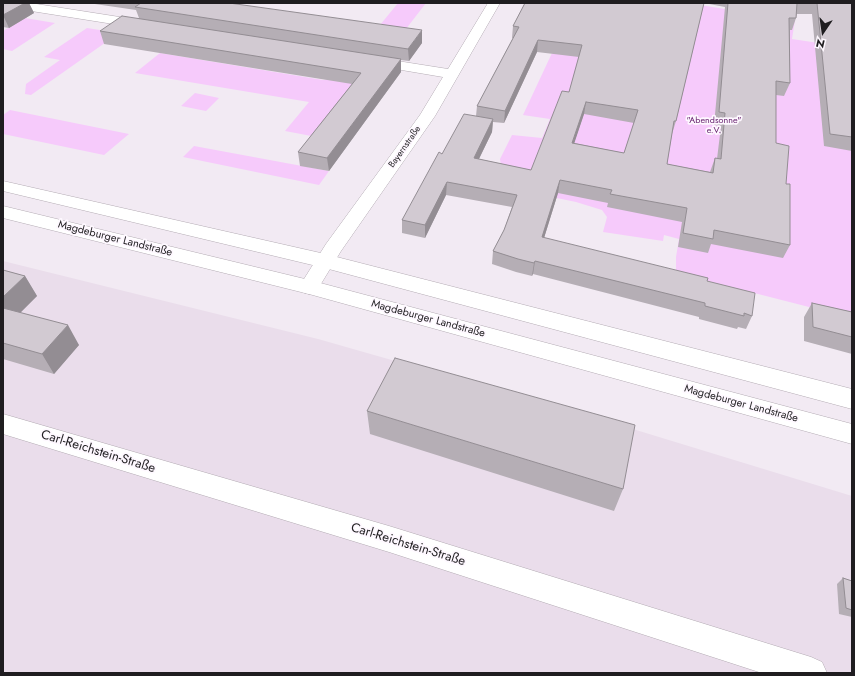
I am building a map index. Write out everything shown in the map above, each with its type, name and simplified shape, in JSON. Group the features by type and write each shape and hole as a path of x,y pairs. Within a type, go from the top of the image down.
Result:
{"street":[{"path":"6,3 159,27"},
{"name":"Bayernstraße","path":"309,287 325,261 427,116 494,3"},
{"path":"357,59 452,74"},
{"path":"3,186 325,261 852,399"},
{"name":"Magdeburger Landstraße","path":"3,212 309,287 852,434"},
{"name":"Carl-Reichstein-Straße","path":"3,424 389,539 811,673"}],"shaded area":[{"path":"3,261 318,339 623,426 852,496 852,673 3,673"}],"green space":[{"path":"398,3 426,3 389,51 362,47"},
{"name":"\"Abendsonne\" e.V.","path":"687,3 795,20 792,39 852,48 852,318 676,273 676,257 679,239 664,235 663,241 603,232 607,217 602,210 576,202 504,187 500,159 512,135 542,138 550,119 523,115 559,38"},
{"path":"25,18 55,23 12,51 3,49 3,31"},
{"path":"87,28 119,33 31,95 25,94 26,84 60,60 44,57"},
{"path":"160,53 323,80 372,73 322,138 285,131 309,102 135,73"},
{"path":"195,93 219,98 206,111 181,106"},
{"path":"10,110 129,134 104,155 3,134 3,115"},
{"path":"194,146 329,171 319,185 183,157"}],"building":[{"path":"3,3 25,3 3,15"},
{"path":"141,3 229,3 422,30 408,49 135,7"},
{"path":"525,3 704,3 676,121 674,121 667,164 713,173 715,158 721,159 725,113 719,112 728,3 797,3 796,18 789,18 790,83 776,81 776,143 789,146 786,184 790,184 790,245 714,230 713,239 683,233 687,208 610,194 612,190 560,180 542,237 708,278 707,281 755,293 752,316 744,313 744,316 705,306 705,303 535,261 534,263 493,251 504,230 517,195 447,182 425,225 402,220 439,152 442,154 464,114 493,119 474,158 531,170 562,91 569,92 582,45 538,40 505,111 477,106 519,27 513,26","holes":["586,102 638,110 624,153 572,143"]},
{"path":"817,3 852,3 852,137 830,134"},
{"path":"122,16 401,59 327,158 298,152 361,73 100,31"},
{"path":"3,270 25,276 3,297"},
{"path":"812,303 852,312 852,337 813,327"},
{"path":"3,308 68,325 42,354 3,343"},
{"path":"395,358 635,425 623,489 367,411"},
{"path":"843,578 852,581 852,610 846,608"}]}
